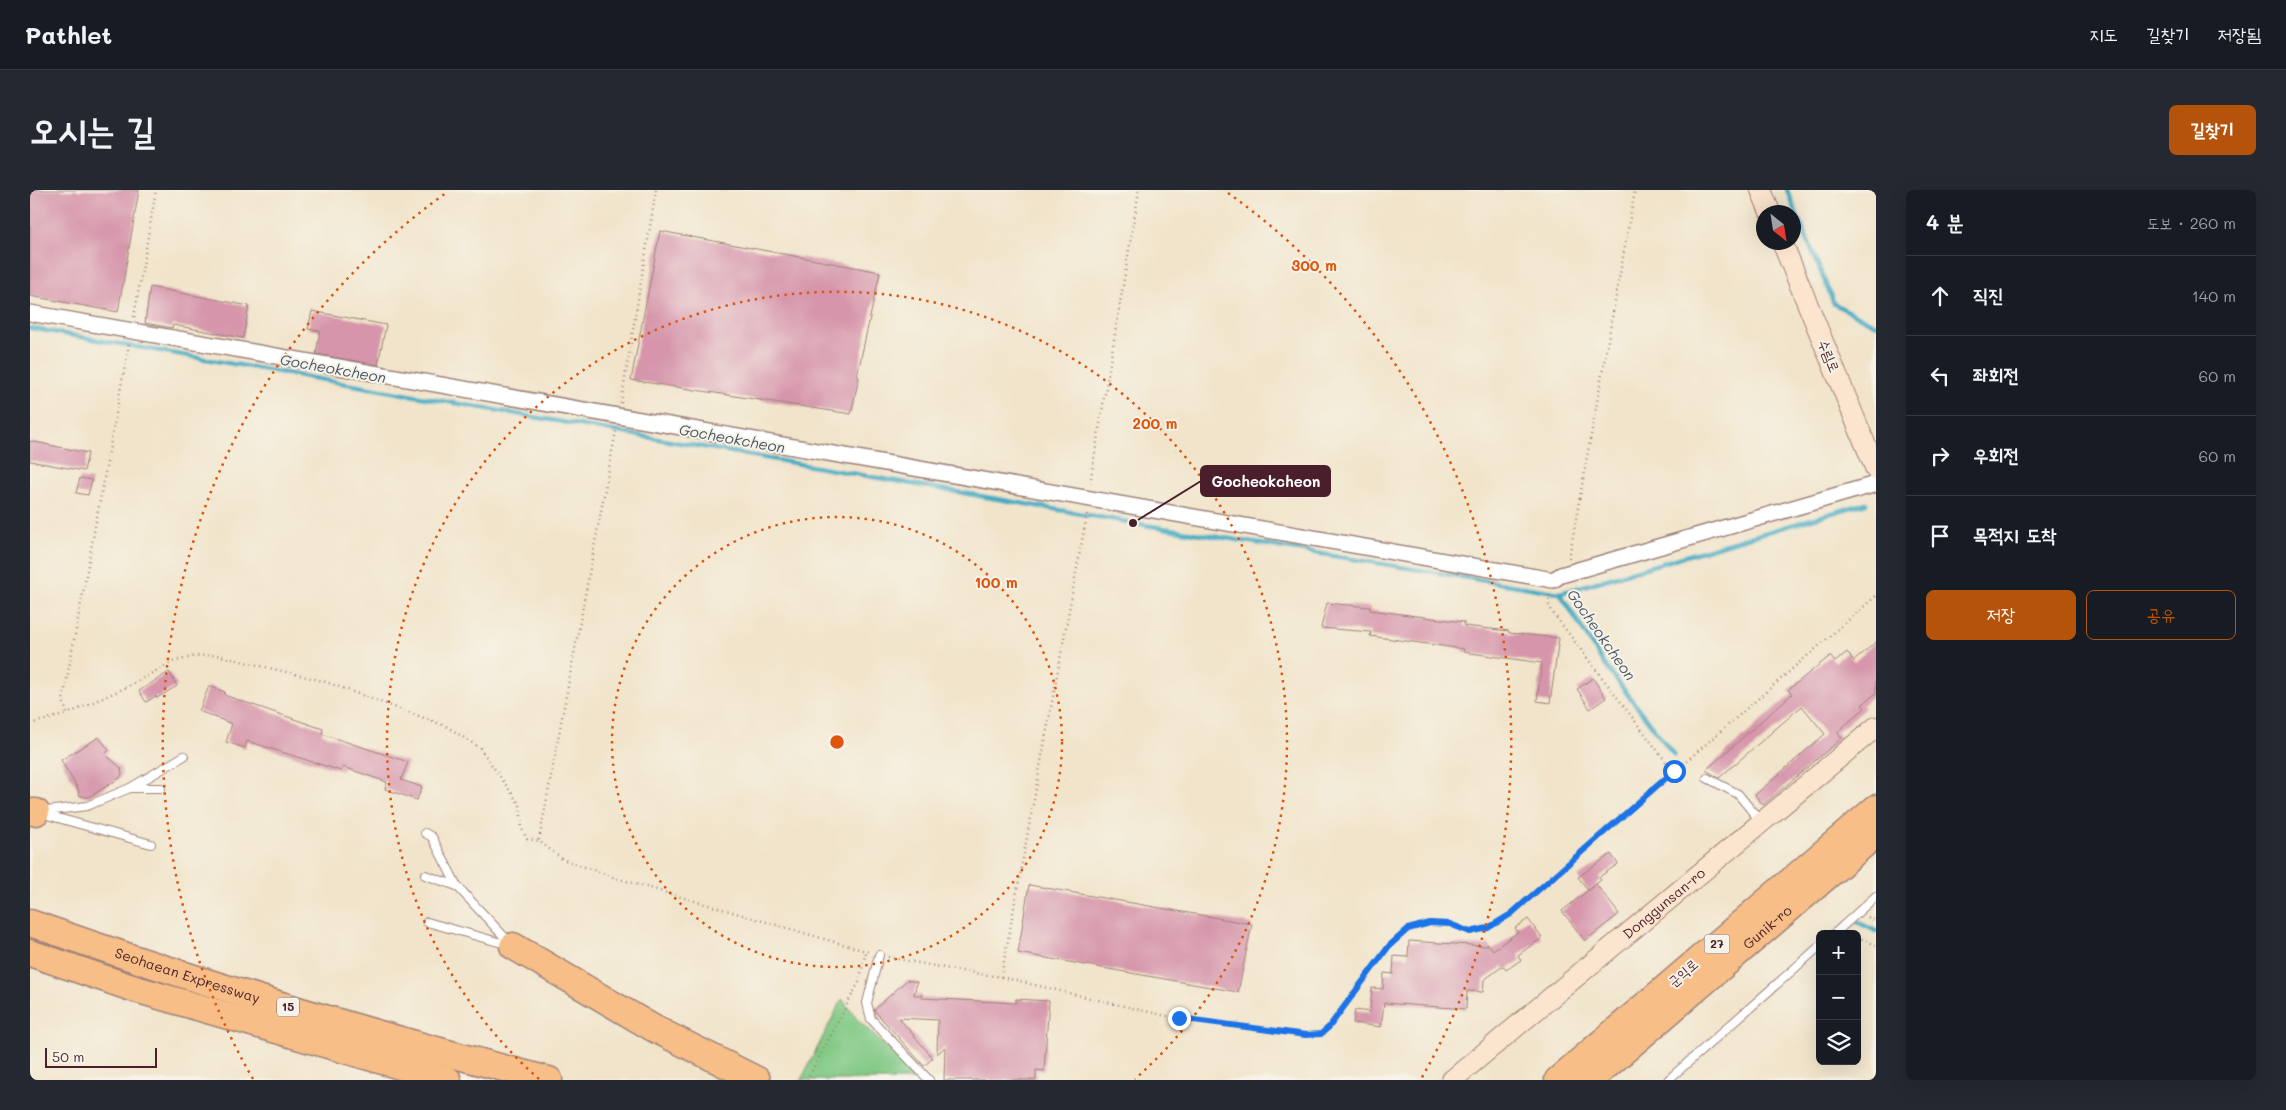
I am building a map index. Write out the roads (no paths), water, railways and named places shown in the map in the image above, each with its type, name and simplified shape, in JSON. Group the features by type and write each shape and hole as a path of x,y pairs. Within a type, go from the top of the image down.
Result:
{"highway":[{"name":"군익로","path":"1558,1080 1876,808"},
{"name":"Gunik-ro","path":"1590,1080 1876,834"},
{"name":"Seohaean Expressway","path":"30,923 139,961 401,1041 549,1080"},
{"path":"513,946 653,1028 757,1080"},
{"name":"Seohaean Expressway","path":"30,953 132,988 448,1080"}],"street":[{"path":"1760,190 1767,205"},
{"name":"수림로","path":"1785,250 1876,470"},
{"path":"30,314 131,334 618,420 1088,502 1553,580 1561,575 1876,484"},
{"name":"Donggunsan-ro","path":"1452,1080 1876,727"}],"lane":[{"path":"33,812 87,806 130,788 184,756"},
{"path":"1707,778 1738,794 1761,822"},
{"path":"130,788 160,788"},
{"path":"33,812 151,844"},
{"path":"425,833 432,837 457,886 513,946"},
{"path":"425,875 457,886"},
{"path":"1838,930 1876,896"},
{"path":"427,922 513,946"},
{"path":"1668,1080 1816,950"},
{"path":"879,955 867,1003 871,1019 929,1080"}],"waterway":[{"path":"1787,190 1834,304 1876,325"},
{"name":"Gocheokcheon","path":"30,328 1133,523 1560,593 1602,661 1674,755"},
{"path":"1560,593 1866,503"},
{"path":"1857,922 1876,931"}],"place":[{"name":"Gocheokcheon","path":"1133,523"}]}
